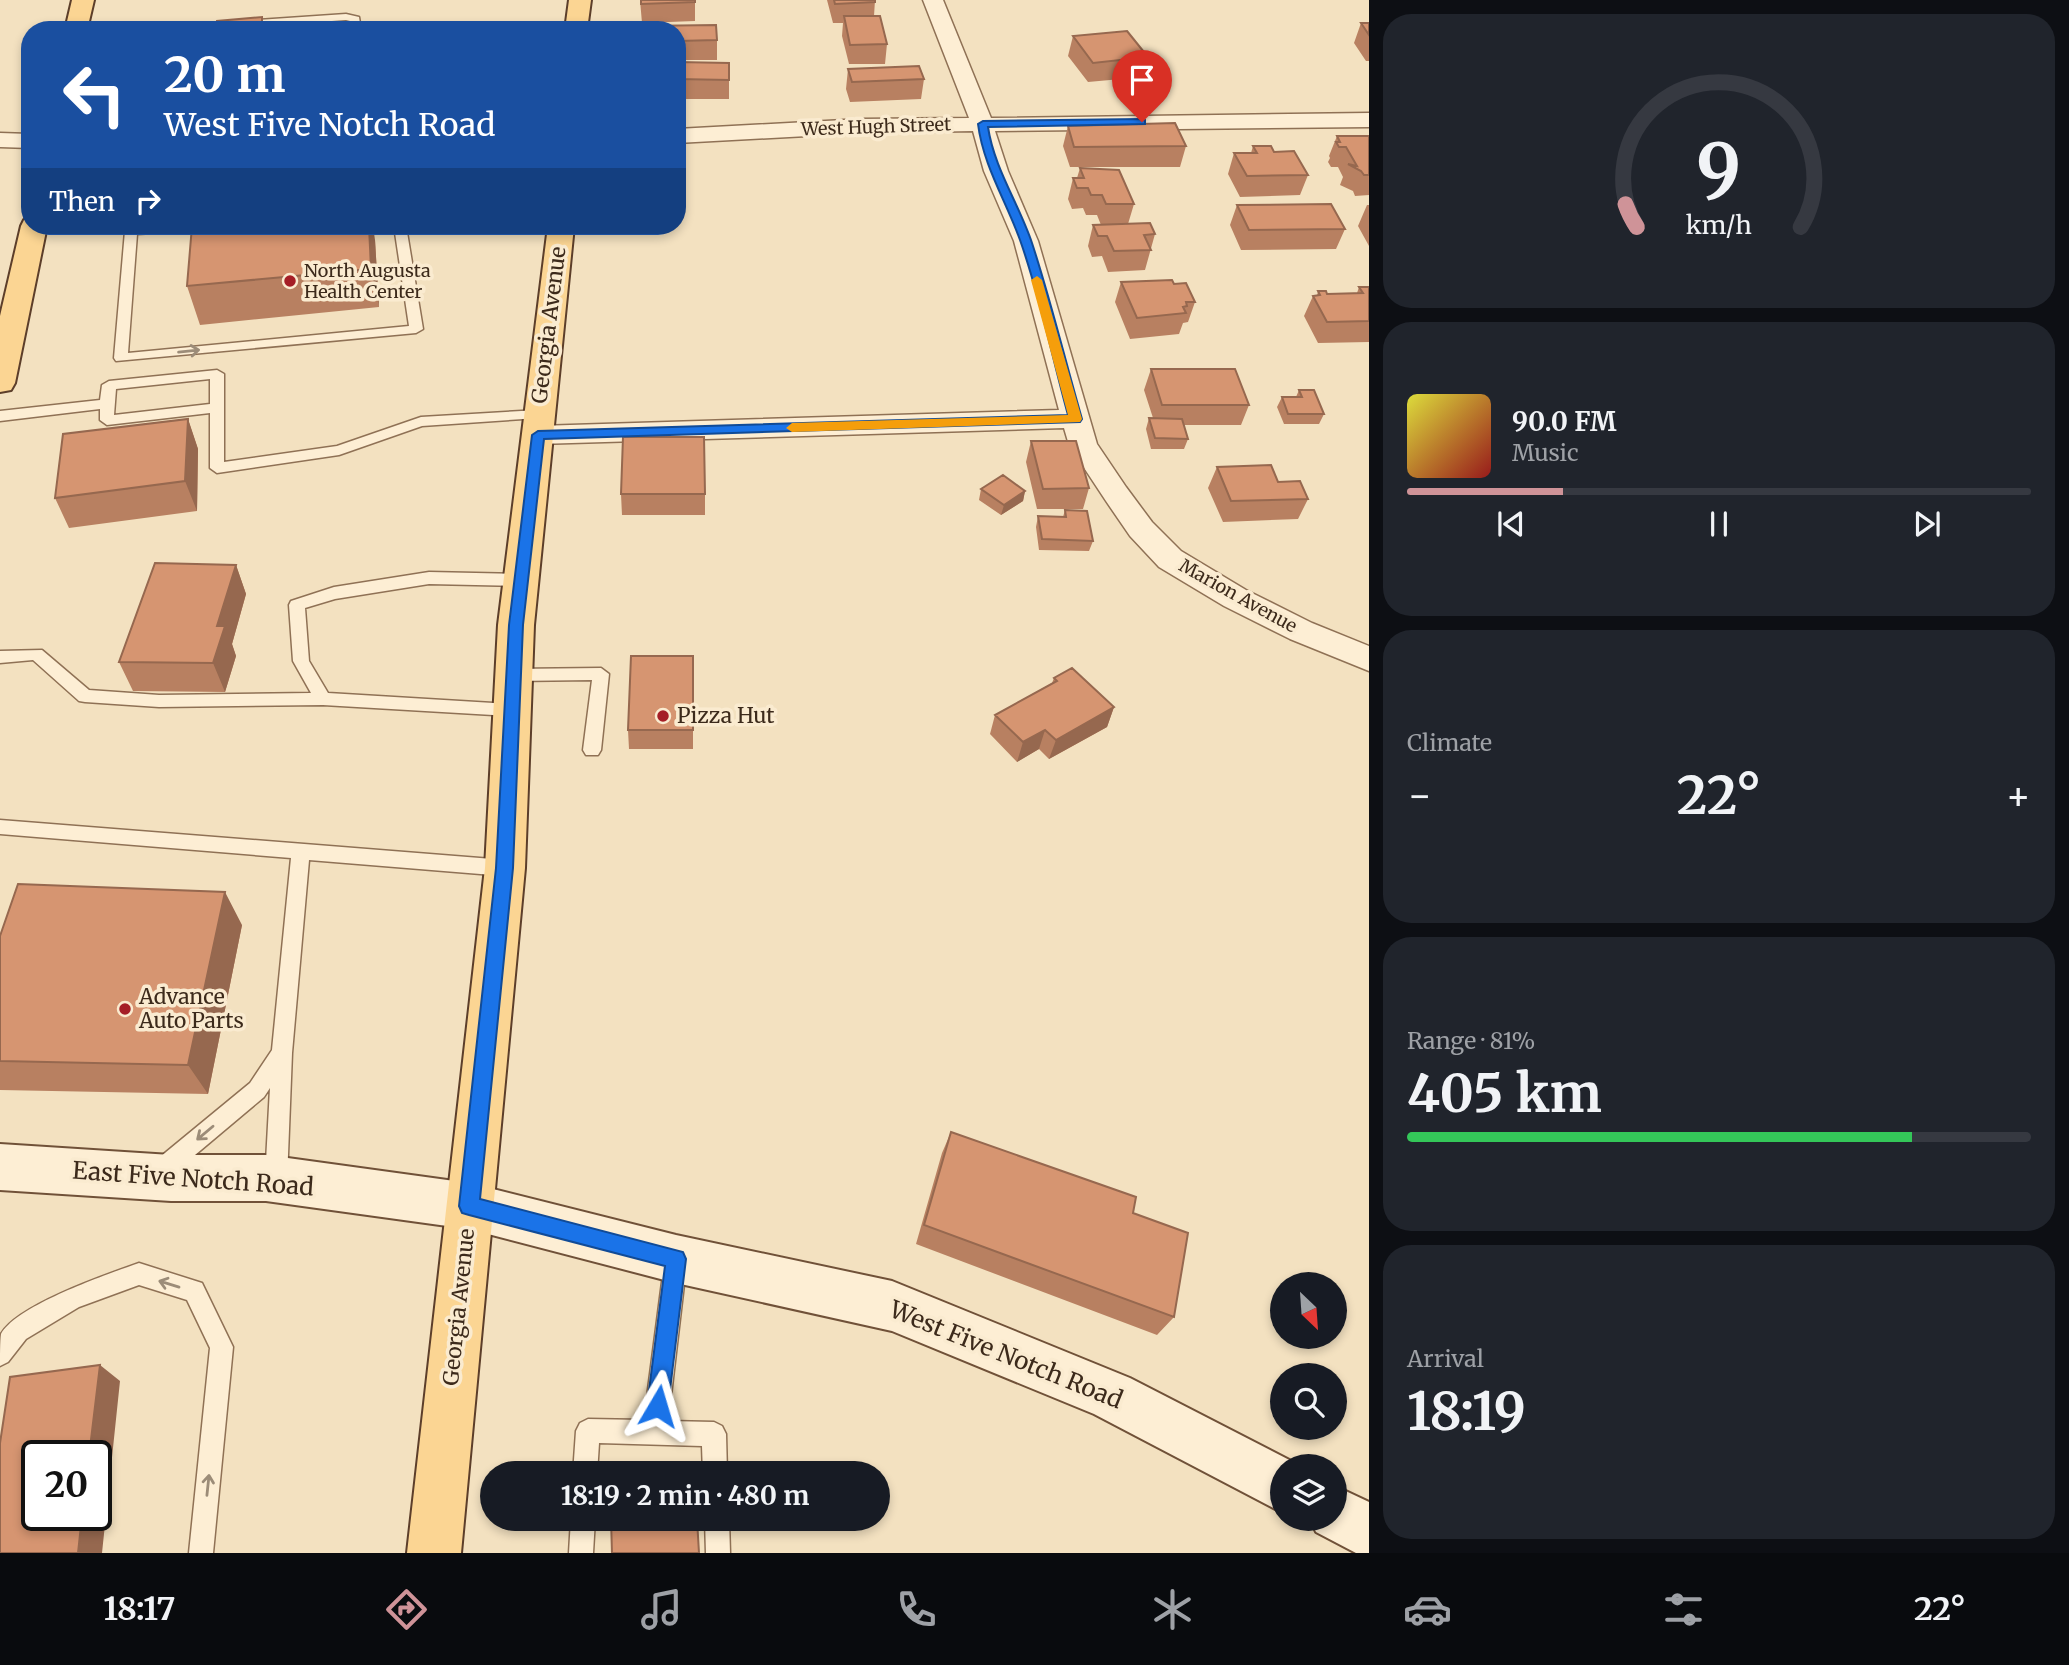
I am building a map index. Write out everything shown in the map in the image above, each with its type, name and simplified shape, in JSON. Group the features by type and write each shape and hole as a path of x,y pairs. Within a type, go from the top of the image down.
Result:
{"main road":[{"path":"78,21 83,0"},
{"path":"577,21 580,0"},
{"path":"0,383 32,235"},
{"name":"Georgia Avenue","path":"434,1553 505,868 513,675 521,580 560,235"}],"street":[{"name":"Marion Avenue","path":"933,0 983,124 985,141 996,171 1026,241 1083,445 1141,529 1170,559 1246,604 1301,631 1369,659"},
{"name":"West Hugh Street","path":"686,136 862,126 1369,120"},
{"path":"0,140 21,141"},
{"path":"538,425 1076,419"},
{"name":"East Five Notch Road","path":"0,1167 276,1180 469,1206"},
{"name":"West Five Notch Road","path":"469,1206 676,1259 892,1306 1112,1396 1270,1479"},
{"path":"1347,1519 1369,1531"}],"lane":[{"path":"319,21 346,17 355,21"},
{"path":"131,235 121,358 416,328 401,235"},
{"path":"217,408 107,421 108,385 218,374 217,468 339,450 421,422 538,425"},
{"path":"0,416 107,404"},
{"path":"323,699 301,661 297,605 334,593 429,578 521,580"},
{"path":"0,657 36,654 85,696 159,701 323,699 512,710"},
{"path":"513,675 601,674 592,750"},
{"path":"0,827 505,868"},
{"path":"276,1180 282,1053 301,852"},
{"path":"153,1176 257,1090 282,1053"},
{"path":"654,1431 676,1259"},
{"path":"0,1354 18,1331 73,1298 139,1274 194,1291 222,1347 201,1553"},
{"path":"586,1461 588,1431 714,1434 715,1461"},
{"path":"581,1553 582,1531"},
{"path":"717,1531 718,1553"}],"building":[{"path":"641,0 695,0 695,2 641,4"},
{"path":"834,0 875,0 875,2 835,4"},
{"path":"844,16 880,16 887,44 850,45"},
{"path":"262,17 262,21 217,21"},
{"path":"1361,23 1369,23 1369,35"},
{"path":"686,25 716,25 717,40 686,41"},
{"path":"1127,31 1148,57 1093,63 1073,36"},
{"path":"686,62 729,63 729,80 686,79"},
{"path":"919,66 924,79 852,82 848,69"},
{"path":"1175,123 1186,146 1074,147 1068,126"},
{"path":"1337,136 1369,136 1369,175 1364,175 1348,164 1357,166 1346,147 1339,147"},
{"path":"1253,146 1271,146 1274,152 1294,151 1308,175 1247,176 1234,153 1257,153"},
{"path":"1080,168 1119,170 1134,204 1106,204 1102,195 1091,195 1088,188 1077,188 1073,178 1084,178"},
{"path":"1331,204 1345,229 1249,230 1237,205"},
{"path":"1150,223 1155,234 1144,235 1151,250 1114,251 1107,236 1098,236 1093,225"},
{"path":"191,235 369,235 371,269 187,286"},
{"path":"1172,280 1174,284 1186,283 1195,302 1186,302 1187,306 1183,307 1186,313 1137,318 1121,282"},
{"path":"1359,287 1369,287 1369,321 1327,322 1313,296 1320,295 1318,291 1326,291 1327,294 1363,293"},
{"path":"1151,369 1235,369 1249,405 1162,405"},
{"path":"1299,390 1314,390 1324,414 1288,414 1282,397 1302,397"},
{"path":"1149,418 1182,419 1188,439 1155,438"},
{"path":"188,419 185,481 55,498 63,434"},
{"path":"623,437 704,437 705,494 621,494"},
{"path":"1031,441 1076,441 1089,488 1043,489"},
{"path":"1271,465 1278,482 1300,481 1308,499 1231,501 1217,467"},
{"path":"1003,475 1025,491 1004,505 981,489"},
{"path":"1065,510 1087,511 1093,541 1042,539 1038,516 1066,517"},
{"path":"155,563 236,565 217,626 225,626 213,663 119,662"},
{"path":"631,656 693,656 693,730 628,730"},
{"path":"1072,668 1114,707 1056,740 1045,730 1023,742 995,715 1057,681 1054,678"},
{"path":"18,884 225,892 188,1065 0,1061 0,936"},
{"path":"951,1132 1136,1197 1133,1213 1188,1233 1174,1317 924,1225"},
{"path":"100,1365 91,1440 21,1440 21,1531 80,1531 78,1553 0,1553 0,1443 10,1377"},
{"path":"611,1531 698,1531 699,1553 612,1553"}],"slow traffic":[{"path":"792,428 1076,419 1037,280"}],"place":[{"name":"North Augusta Health Center","path":"290,281"},
{"name":"Pizza Hut","path":"663,716"},
{"name":"Advance Auto Parts","path":"125,1009"}],"route":[{"path":"658,1406 676,1259 469,1206 505,868 516,625 538,435 1076,419 1026,241 996,171 985,141 983,124 1142,122"}]}
